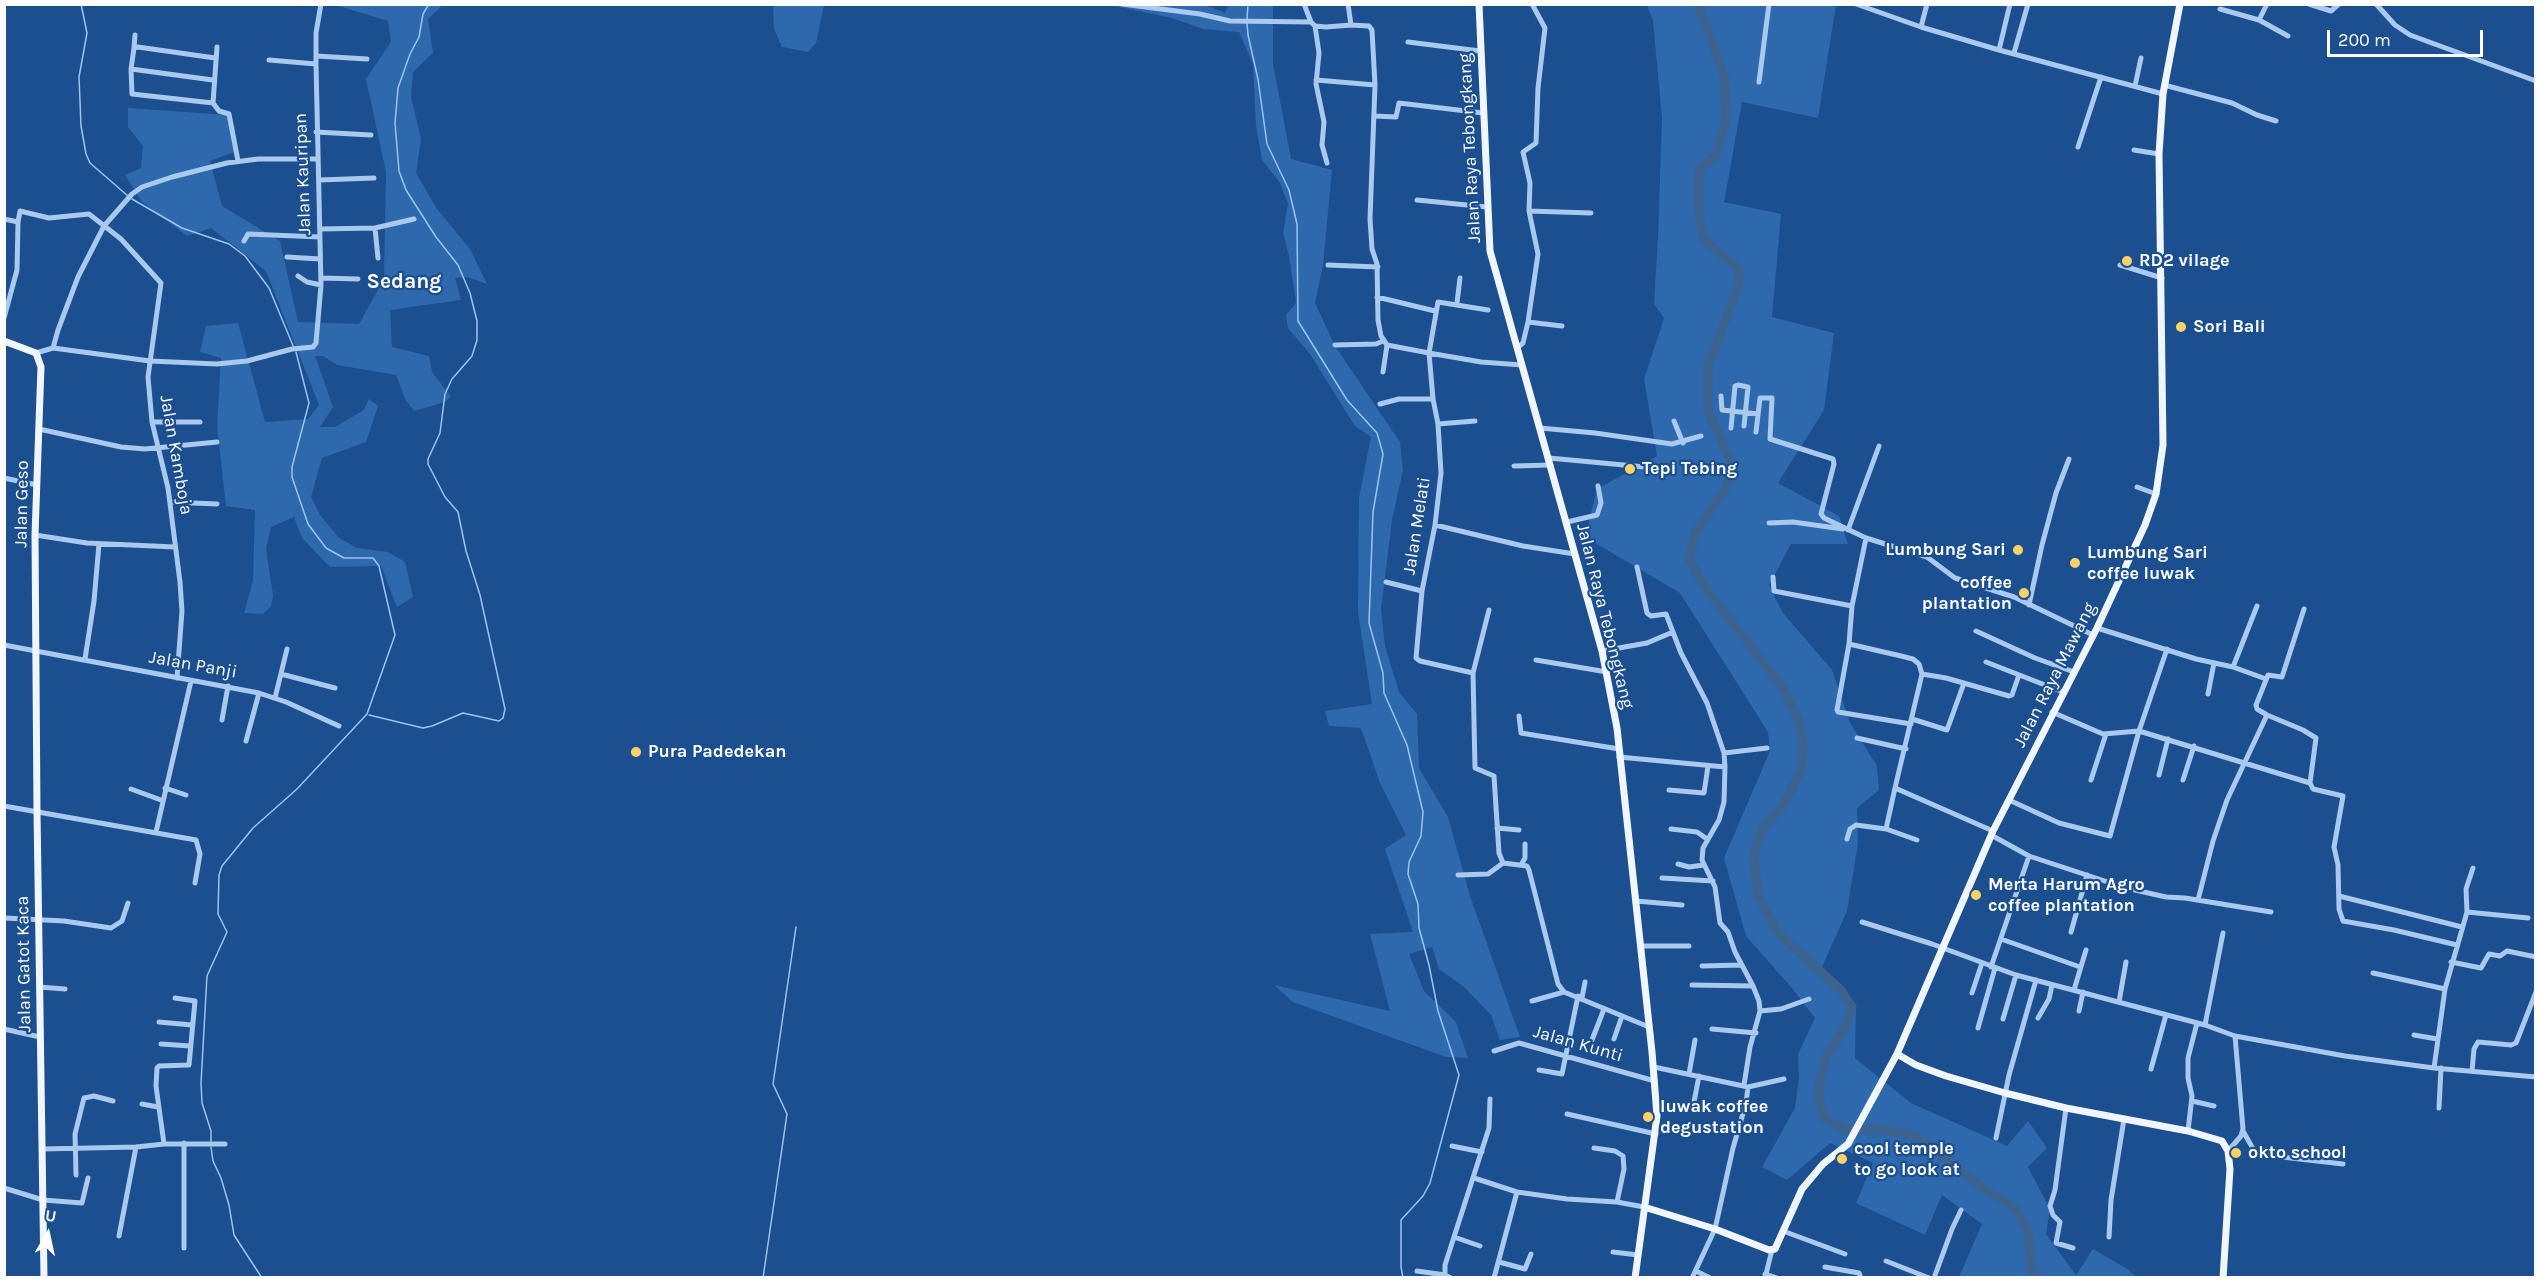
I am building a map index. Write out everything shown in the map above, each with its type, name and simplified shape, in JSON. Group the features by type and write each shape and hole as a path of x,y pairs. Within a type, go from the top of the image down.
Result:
{"main road":[{"name":"Jalan Raya Tebongkang","path":"1479,4 1487,207 1492,259 1602,651 1614,703 1654,1066 1656,1134 1635,1278"},
{"name":"Jalan Raya Mawang","path":"1773,1250 1806,1183 1852,1137 1897,1054 1992,833 2095,631 2145,525 2156,494 2163,438 2159,154 2164,85 2180,4"},
{"path":"4,341 38,355"},
{"name":"Jalan Geso","path":"37,651 35,535 39,429 38,355"},
{"name":"Jalan Gatot Kaca","path":"37,651 38,919 44,1278"},
{"path":"1897,1054 1916,1065 1946,1076 2005,1093 2066,1108 2216,1138 2227,1148 2230,1169 2223,1278"},
{"path":"1644,1208 1715,1229 1773,1250"}],"street":[{"name":"Jalan Kauripan","path":"150,361 217,364 247,361 292,349 313,347 316,343 321,278 316,132 316,33 321,4"},
{"path":"1122,4 1200,14 1230,21 1351,25 1372,28 1375,116 1370,219 1372,249 1378,267 1378,320 1385,343 1383,372"},
{"path":"1304,4 1313,24 1319,53 1317,80 1324,122 1322,145 1327,163"},
{"path":"1348,4 1351,25"},
{"path":"1517,348 1523,343 1528,322 1538,251 1529,211 1530,183 1523,152 1536,143 1538,88 1545,34 1543,21 1532,4"},
{"path":"1759,82 1769,4"},
{"path":"1856,4 1921,27 1999,50 2163,94"},
{"path":"1921,27 1927,4"},
{"path":"1999,50 2010,4"},
{"path":"2014,53 2028,4"},
{"path":"2259,20 2267,4"},
{"path":"2309,4 2331,11 2339,4"},
{"path":"2376,4 2395,25 2410,35 2535,81"},
{"path":"2220,9 2259,20 2288,36"},
{"path":"135,35 131,69 132,94 213,103"},
{"path":"1408,42 1480,51"},
{"path":"217,47 213,103 219,111 229,114 238,161"},
{"path":"134,48 215,58"},
{"path":"316,56 368,59"},
{"path":"2135,86 2141,58"},
{"path":"269,60 316,64"},
{"path":"131,69 213,80"},
{"path":"2078,147 2101,77"},
{"path":"1317,80 1375,85"},
{"path":"2164,85 2232,103 2257,116 2276,121"},
{"path":"1375,116 1396,117 1399,103 1483,113"},
{"path":"316,132 371,135"},
{"path":"2134,150 2159,154"},
{"path":"53,348 78,277 104,225 132,194 172,177 238,161 318,159"},
{"path":"319,180 374,178"},
{"path":"1417,200 1487,207"},
{"path":"4,318 17,270 20,211 48,218 88,214 104,225"},
{"path":"1529,211 1591,213"},
{"path":"4,219 18,222"},
{"path":"320,228 375,228 414,219"},
{"name":"Jalan Kamboja","path":"104,225 143,261 161,283 150,361 152,422 170,502 182,611 177,678"},
{"path":"375,228 378,258"},
{"path":"244,241 248,234 320,237"},
{"path":"287,257 320,259"},
{"path":"1328,265 1378,267"},
{"path":"2120,265 2162,278"},
{"path":"298,276 307,282 321,285"},
{"path":"321,278 358,279"},
{"path":"1457,303 1460,278"},
{"path":"1377,297 1436,311 1439,301 1488,310"},
{"name":"Jalan Melati","path":"1436,311 1429,353 1433,399 1438,424 1441,473 1435,525 1422,591 1416,659 1473,673"},
{"path":"1528,322 1562,326"},
{"path":"1335,345 1385,343 1481,362 1522,365"},
{"path":"38,355 53,348 150,361"},
{"path":"1731,428 1736,386 1745,385 1748,387 1744,426"},
{"path":"1720,396 1722,410 1758,414"},
{"path":"1756,432 1760,398 1772,398 1770,439 1833,459 1834,464 1821,514 1846,529 1866,538 1927,557 1955,578 2003,593 2095,631 2233,667 2266,679"},
{"path":"1380,404 1399,399 1433,399"},
{"path":"1674,421 1683,443"},
{"path":"152,422 200,422"},
{"path":"1438,424 1475,422"},
{"path":"1540,428 1595,433 1667,444 1683,443 1701,436"},
{"path":"39,429 121,447 157,449 217,442"},
{"path":"1846,529 1880,446"},
{"path":"2029,604 2042,545 2069,459"},
{"path":"1514,466 1550,462 1645,467"},
{"path":"4,478 37,485"},
{"path":"1566,522 1597,515 1601,503 1598,486"},
{"path":"2137,487 2156,494"},
{"path":"170,502 216,504"},
{"path":"1769,523 1793,522 1846,529"},
{"path":"1435,525 1523,546 1575,554"},
{"path":"35,535 99,543 175,547"},
{"path":"1866,538 1852,606 1849,644 1837,711 1947,730 1964,683"},
{"path":"85,659 94,601 99,543"},
{"path":"1637,567 1647,613 1651,615 1664,612 1707,703 1724,753 1724,802 1719,820 1713,833 1707,839 1702,853 1704,865 1713,881 1720,923 1728,932 1753,986 1760,1011 1756,1033 1750,1047 1746,1103 1733,1148 1715,1229 1692,1278"},
{"path":"1773,577 1774,591 1852,606"},
{"path":"1386,582 1422,591"},
{"path":"2233,667 2257,606"},
{"path":"2304,609 2282,677 2270,675 2266,679 2256,708 2316,738 2310,783 2313,789 2342,794 2334,839 2339,909 2344,923 2394,930 2457,945"},
{"path":"1490,610 1473,673 1475,768 1494,776 1499,853 1503,863"},
{"path":"1976,631 2035,658 2074,672"},
{"path":"1602,651 1647,643 1672,632"},
{"path":"1849,644 1913,659 1918,662 1922,674 1886,829"},
{"name":"Jalan Panji","path":"4,645 259,693 339,726"},
{"path":"275,698 287,649"},
{"path":"2009,800 2059,822 2110,836 2139,731 2167,649"},
{"path":"1536,660 1607,672"},
{"path":"1986,662 2063,692"},
{"path":"2208,694 2214,663"},
{"path":"281,674 335,688"},
{"path":"1922,674 2010,696 2019,675"},
{"path":"156,832 161,800 191,681"},
{"path":"222,720 228,686"},
{"path":"246,741 259,693"},
{"path":"2052,712 2106,734 2139,731 2310,783"},
{"path":"2198,900 2213,841 2266,715"},
{"path":"1519,716 1521,734 1619,753 1725,767"},
{"path":"2091,780 2106,734"},
{"path":"1857,738 1905,749"},
{"path":"2159,775 2168,740"},
{"path":"2183,780 2194,746"},
{"path":"1724,753 1767,748"},
{"path":"1669,790 1704,793 1708,766"},
{"path":"165,788 186,795"},
{"path":"1895,788 1992,833 2029,856 2126,888 2166,897 2271,912"},
{"path":"131,789 161,800"},
{"path":"4,806 197,841 200,854 195,883"},
{"path":"1847,839 1850,829 1856,825 1886,829 1917,840"},
{"path":"1497,828 1519,830"},
{"path":"1671,829 1697,832 1707,839"},
{"path":"1521,865 1525,858 1525,844"},
{"path":"1978,1028 2001,939 2029,856"},
{"path":"1458,875 1488,874 1503,863 1527,866 1562,990"},
{"path":"1678,864 1689,867 1704,865"},
{"path":"2434,1068 2445,989 2467,912 2466,889 2473,868"},
{"path":"2071,932 2087,875"},
{"path":"1662,878 1713,881"},
{"path":"2339,896 2462,927"},
{"path":"1636,901 1682,905"},
{"path":"4,918 38,919 111,928 122,921 128,903"},
{"path":"2467,912 2528,918"},
{"path":"1862,921 2016,975 2205,1025 2235,1036 2345,1056 2434,1068 2535,1077"},
{"path":"2205,1025 2223,933"},
{"path":"2001,939 2080,967"},
{"path":"1641,946 1689,946"},
{"path":"2074,990 2086,950"},
{"path":"2451,962 2481,968 2488,954 2500,956 2507,951 2535,957"},
{"path":"2119,1002 2126,962"},
{"path":"1972,993 1982,963"},
{"path":"1702,966 1741,964"},
{"path":"2373,973 2445,989"},
{"path":"2003,1019 2016,975"},
{"path":"1996,1138 2005,1093 2036,980"},
{"path":"1539,1070 1562,1074 1585,982"},
{"path":"1692,985 1753,986"},
{"path":"2038,1018 2049,999 2052,985"},
{"path":"39,987 65,989"},
{"path":"1532,1001 1562,990 1649,1027"},
{"path":"2079,1011 2083,992"},
{"path":"2472,1071 2474,1048 2478,1042 2511,1045 2516,1043 2535,992"},
{"path":"164,1144 156,1086 157,1068 159,1066 188,1066 194,1000 175,998"},
{"path":"1760,1011 1781,1009 1809,999"},
{"path":"1592,1040 1604,1009"},
{"path":"2151,1069 2166,1015"},
{"path":"1614,1039 1622,1016"},
{"path":"159,1022 192,1025"},
{"path":"2188,1131 2192,1101 2188,1078 2188,1058 2197,1023"},
{"path":"4,1029 40,1037"},
{"path":"1712,1029 1756,1033"},
{"path":"2414,1035 2437,1039"},
{"path":"2235,1036 2243,1129 2256,1154 2343,1164"},
{"path":"1689,1074 1695,1040"},
{"name":"Jalan Kunti","path":"1494,1051 1513,1043 1519,1043 1654,1081"},
{"path":"161,1044 190,1046"},
{"path":"1654,1066 1746,1086 1784,1079"},
{"path":"2439,1108 2441,1068"},
{"path":"1694,1102 1699,1076"},
{"path":"76,1175 74,1148 76,1126 84,1098 94,1096 112,1101"},
{"path":"1417,1271 1448,1276 1445,1265 1489,1128 1490,1099"},
{"path":"2192,1101 2214,1106"},
{"path":"142,1104 158,1107"},
{"path":"2066,1108 2055,1190 2050,1206 2053,1215 2060,1222 2056,1243 2073,1248"},
{"path":"1567,1114 1656,1134"},
{"path":"2109,1237 2111,1200 2124,1119"},
{"path":"2227,1148 2237,1142 2243,1129"},
{"path":"42,1149 136,1147 184,1143 225,1144"},
{"path":"184,1143 184,1248"},
{"path":"1452,1146 1482,1152"},
{"path":"119,1236 136,1147"},
{"path":"1594,1148 1615,1150 1623,1156 1624,1169 1617,1202"},
{"path":"4,1188 43,1200 83,1203 88,1178"},
{"path":"1474,1178 1517,1192 1567,1199 1617,1202 1644,1208"},
{"path":"1494,1278 1517,1192"},
{"path":"1934,1278 1961,1210"},
{"path":"1783,1231 1845,1254"},
{"path":"1454,1237 1480,1246"},
{"path":"1773,1250 1765,1276 1776,1278"},
{"path":"1613,1252 1638,1255"},
{"path":"1499,1262 1525,1269 1531,1254"},
{"path":"1886,1261 1929,1278"},
{"path":"1825,1267 1859,1273 1861,1278"},
{"path":"1696,1271 1710,1278"}],"shaded area":[{"path":"335,5 443,5 428,19 433,53 413,72 411,97 421,138 416,173 437,209 470,249 487,284 467,277 455,278 461,300 390,310 392,347 429,356 432,372 451,397 445,402 414,411 405,399 396,375 337,365 323,356 315,356 333,407 320,427 335,427 364,410 369,399 378,406 366,442 322,458 311,497 320,515 339,538 357,548 388,552 405,562 413,597 397,607 381,566 330,567 302,538 294,517 271,527 266,549 273,595 271,606 263,614 244,613 253,580 255,510 226,506 217,425 221,358 200,352 206,326 238,323 265,422 308,419 319,405 266,271 211,228 187,236 142,202 125,175 141,168 143,146 128,127 128,108 228,115 234,152 210,161 222,206 280,241 298,322 359,324 384,279 386,172 366,79 391,42 388,21"},
{"path":"773,5 824,5 816,43 808,52 782,47 774,29"},
{"path":"1110,5 1205,5 1225,13 1228,5 1273,5 1273,64 1291,159 1332,170 1323,265 1315,303 1335,346 1400,442 1403,470 1392,520 1381,610 1385,646 1399,692 1417,714 1419,768 1448,817 1470,896 1520,1037 1500,1040 1491,1015 1464,987 1439,969 1432,947 1409,954 1424,991 1456,1022 1468,1058 1446,1057 1293,1002 1274,985 1390,1011 1370,934 1413,932 1385,849 1406,835 1380,783 1361,728 1329,726 1325,711 1372,704 1358,612 1359,498 1371,437 1355,426 1310,354 1288,328 1286,315 1296,303 1283,233 1288,204 1280,183 1262,160 1256,126 1253,64 1239,32 1203,29 1172,18"},
{"path":"1647,5 1836,5 1818,118 1742,102 1724,202 1781,214 1772,317 1834,333 1824,410 1778,483 1839,516 1848,544 1791,544 1769,585 1783,613 1832,670 1850,723 1877,766 1879,790 1857,808 1858,843 1847,911 1822,967 1856,1005 1855,1058 1911,1103 2007,1146 2028,1121 2047,1148 2028,1167 2050,1209 2046,1234 2076,1275 2093,1249 2129,1270 2136,1277 1959,1277 1982,1224 1942,1195 1925,1235 1856,1203 1873,1163 1830,1143 1787,1180 1762,1167 1795,1108 1799,1078 1798,1054 1815,1018 1746,936 1724,858 1770,751 1768,732 1680,593 1585,537 1597,489 1657,456 1644,379 1664,318 1654,304 1662,118 1653,21"}],"waterway":[{"path":"81,4 87,33 79,77 81,126 86,154 90,163 128,196"},
{"path":"369,715 423,728 463,713 499,721 503,718 505,709 480,595 466,551 458,512 445,497 428,464 428,459 440,433 445,394 452,379 472,356 477,340 477,321 470,293 458,265 436,237 406,190 399,171 395,123 398,88 410,54 419,37 423,14 429,4"},
{"path":"1247,19 1248,4"},
{"path":"1698,4 1724,76 1726,120 1715,156 1699,170 1699,212 1703,239 1740,270 1738,287 1708,366 1708,411 1733,466 1724,491 1695,534 1689,560 1705,587 1783,688 1799,720 1803,745 1801,771 1782,807 1762,829 1754,855 1758,895 1778,933 1841,990 1852,1007 1844,1029 1826,1057 1818,1089 1824,1119 1846,1130 1881,1129 1917,1137 1987,1191 2014,1207 2028,1231 2032,1272 2037,1278"},
{"path":"1247,23 1267,144 1289,190 1297,224 1298,321 1347,400 1377,433 1383,454 1373,512 1369,623 1383,673 1384,693 1407,745 1423,812 1421,836 1409,862 1408,874 1418,904 1419,928 1438,1011 1459,1075 1430,1183 1423,1196 1401,1220 1403,1278"},
{"path":"132,199 182,228 229,244 245,256 269,288 294,348"},
{"path":"211,1142 211,1131 202,1103 201,1083 207,976 227,932 218,914 219,875 222,866 253,828 297,789 367,714 395,635 379,566 373,558 344,558 326,548 308,524 292,477 292,467 309,403 296,352"},
{"path":"763,1278 787,1114 773,1084 796,927"},
{"path":"211,1147 213,1161 229,1205 234,1235 262,1278"}],"place":[{"name":"RD2 vilage","path":"2127,261"},
{"name":"Sori Bali","path":"2181,327"},
{"name":"Tepi Tebing","path":"1630,469"},
{"name":"Lumbung Sari","path":"2018,550"},
{"name":"Lumbung Sari coffee luwak","path":"2075,563"},
{"name":"coffee plantation","path":"2024,593"},
{"name":"Pura Padedekan","path":"636,752"},
{"name":"Merta Harum Agro coffee plantation","path":"1976,895"},
{"name":"luwak coffee degustation","path":"1648,1117"},
{"name":"okto school","path":"2236,1153"},
{"name":"cool temple to go look at","path":"1842,1159"}],"district":[{"name":"Sedang","path":"404,282"}]}
